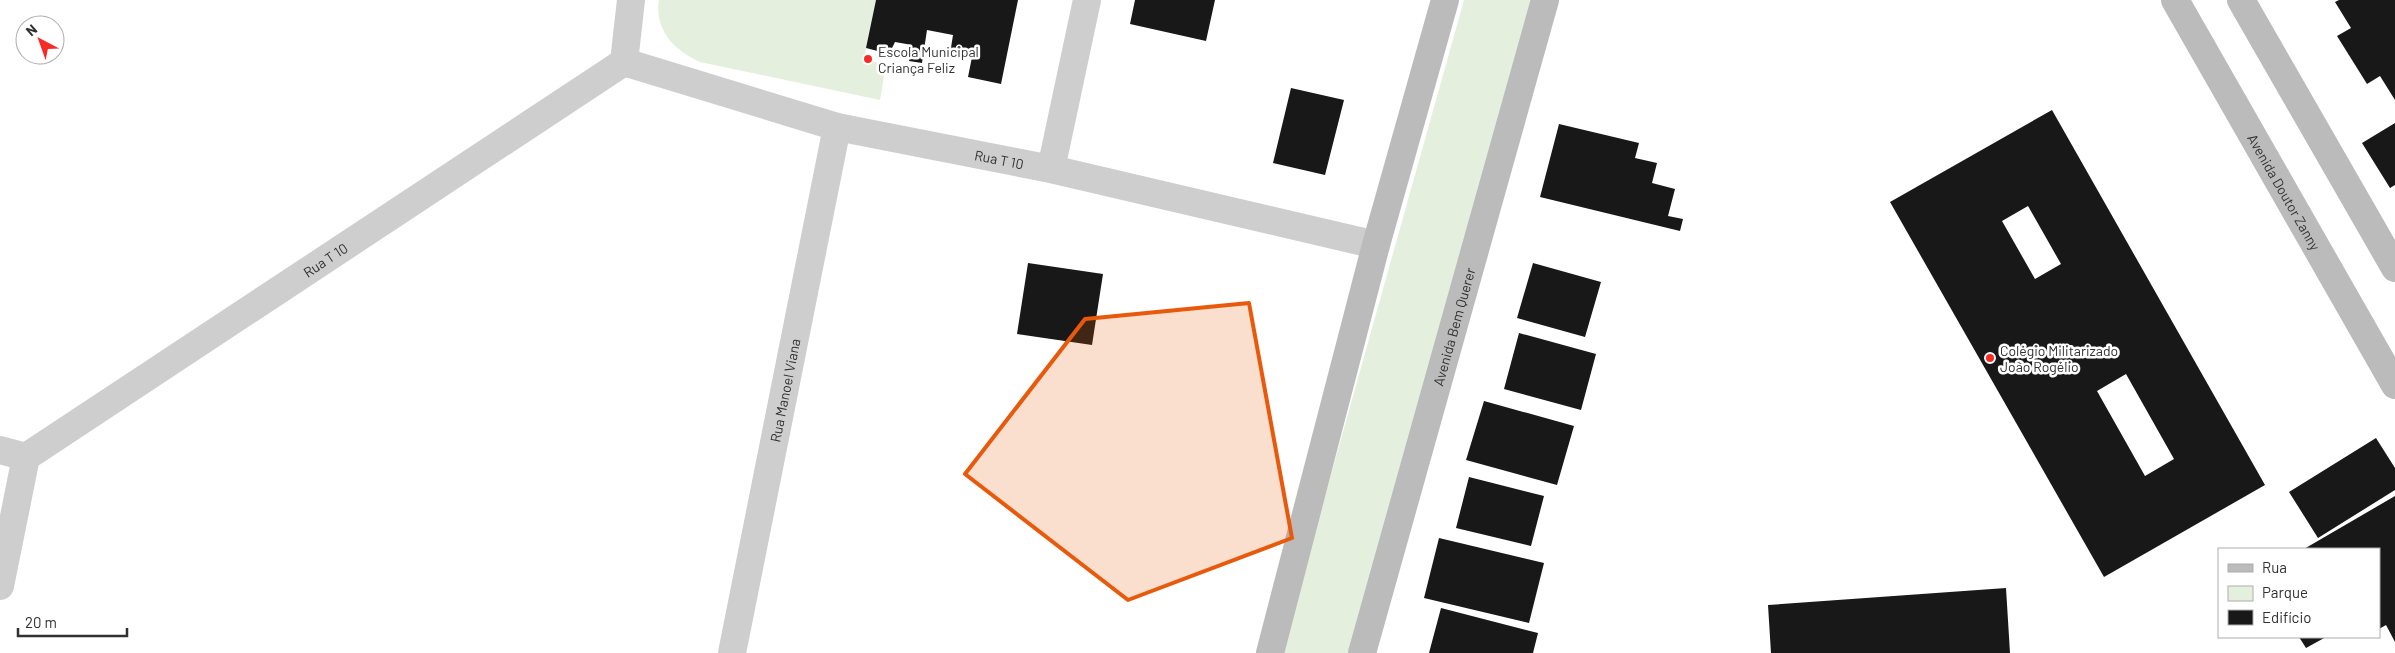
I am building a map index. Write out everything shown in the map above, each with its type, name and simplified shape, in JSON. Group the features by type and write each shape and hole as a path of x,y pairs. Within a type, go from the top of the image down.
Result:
{"street":[{"path":"624,62 631,0"},
{"path":"1051,169 1087,0"},
{"path":"1270,653 1376,245 1446,0"},
{"name":"Avenida Bem Querer","path":"1362,653 1545,0"},
{"name":"Avenida Doutor Zanny","path":"2175,0 2393,377"},
{"path":"2241,0 2395,268"},
{"name":"Rua T 10","path":"26,457 624,62 836,127 1051,169 1376,245"},
{"name":"Rua Manoel Viana","path":"732,653 836,127"},
{"path":"0,450 26,457 0,586"}],"highlighted area":[{"path":"1249,303 1292,538 1128,600 965,474 1085,319"}],"green space":[{"path":"659,0 876,0 864,59 886,65 880,100 700,62 682,52 668,38 660,21 658,11"},
{"path":"1464,0 1535,0 1358,653 1281,653"}],"building":[{"path":"876,0 1018,0 1001,84 968,77 972,57 950,54 953,35 927,30 922,63 909,61 912,45 895,42 889,54 866,48"},
{"path":"1135,0 1215,0 1206,41 1130,24"},
{"path":"2339,0 2395,0 2395,100 2380,76 2367,84 2337,36 2351,28 2335,2"},
{"path":"1291,88 1344,100 1325,175 1273,163"},
{"path":"2052,110 2265,485 2104,577 1890,202","holes":["2028,206 2061,264 2035,279 2002,221","2126,374 2174,459 2145,476 2097,391"]},
{"path":"2395,123 2395,185 2390,188 2362,143"},
{"path":"1559,124 1639,143 1635,158 1657,163 1652,183 1675,189 1668,216 1683,219 1680,231 1540,197"},
{"path":"1028,263 1103,274 1092,345 1017,334"},
{"path":"1533,263 1601,282 1585,337 1517,318"},
{"path":"1519,333 1596,354 1581,410 1504,389"},
{"path":"1484,401 1574,426 1557,485 1466,460"},
{"path":"2376,438 2395,468 2395,490 2318,538 2289,492"},
{"path":"1469,477 1544,496 1531,546 1456,528"},
{"path":"2395,496 2395,642 2386,625 2380,628 2380,548 2306,548"},
{"path":"1439,538 1544,563 1529,623 1424,598"},
{"path":"2006,588 2010,653 1771,653 1768,605"},
{"path":"1441,608 1538,633 1533,653 1429,653"},
{"path":"2300,638 2324,638 2306,648"}],"place":[{"name":"Escola Municipal Criança Feliz","path":"868,59"},
{"name":"Colégio Militarizado João Rogélio","path":"1990,358"}]}
